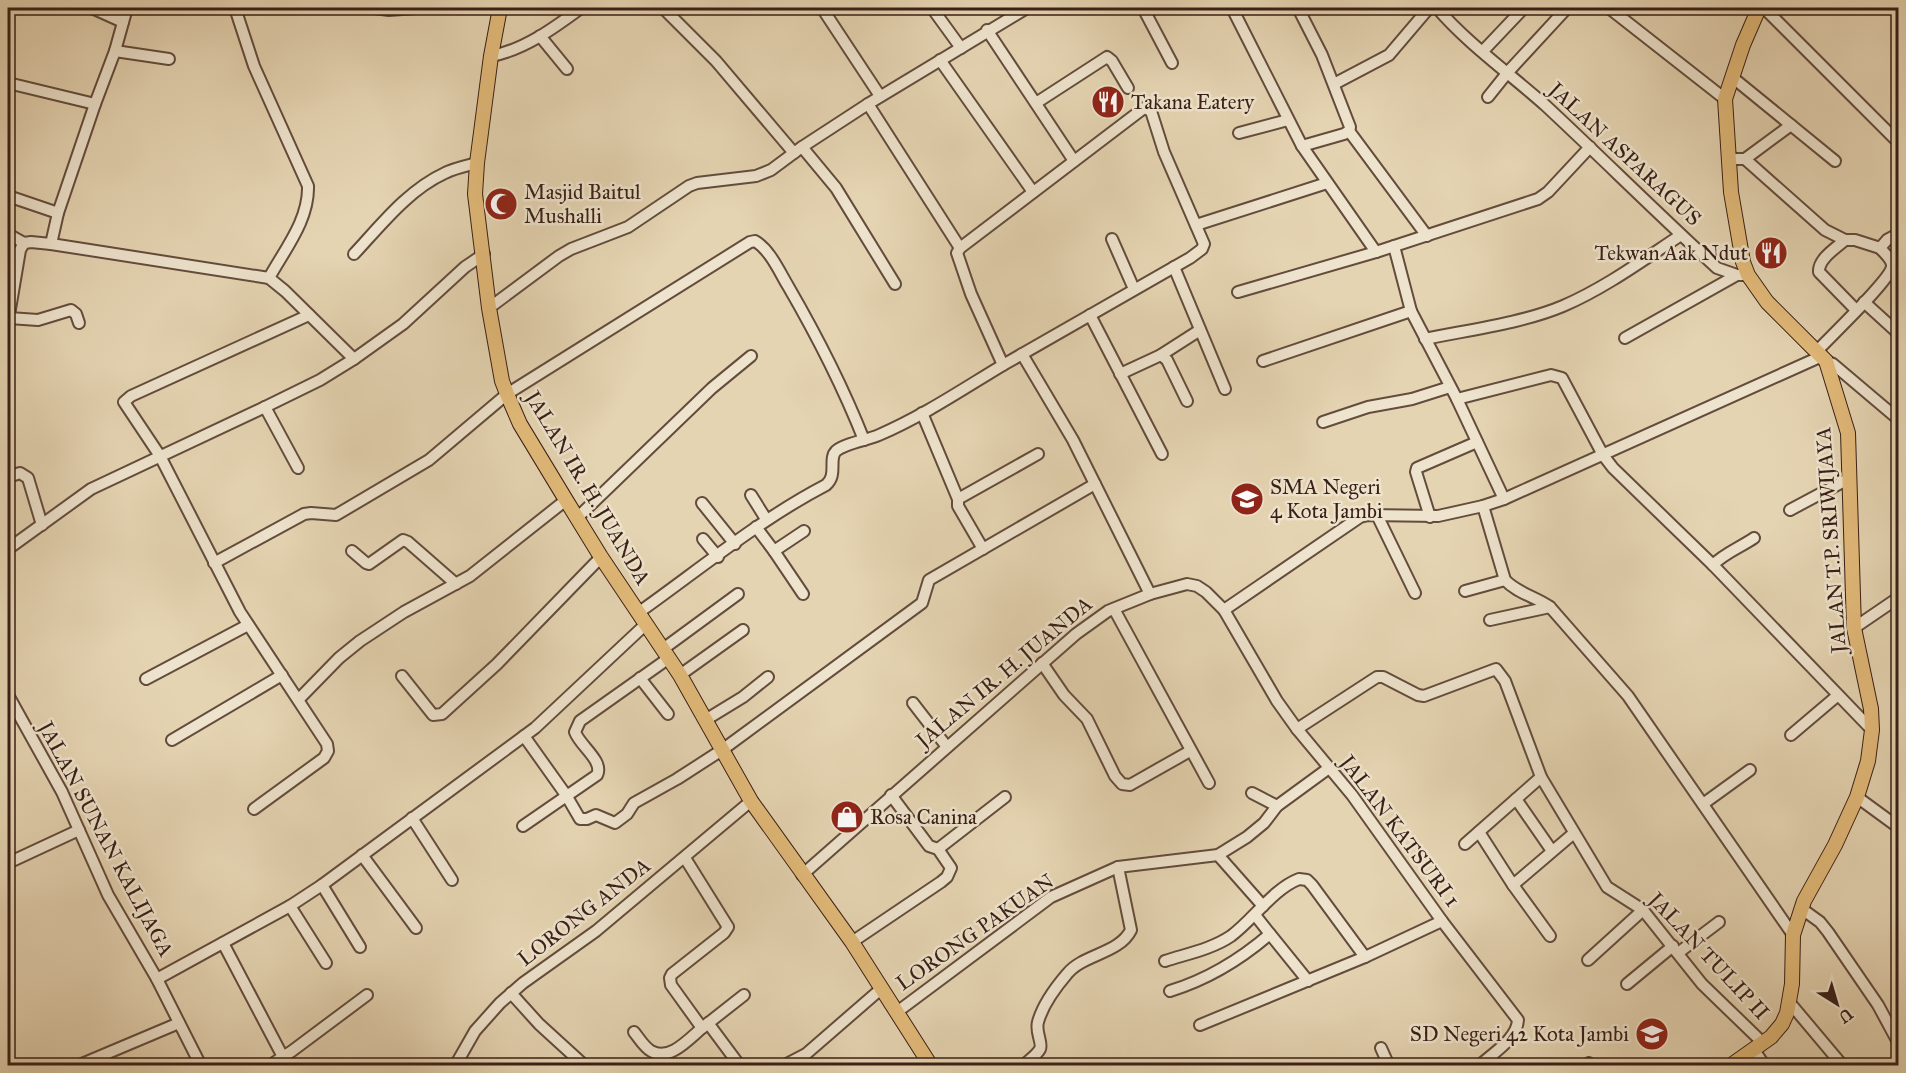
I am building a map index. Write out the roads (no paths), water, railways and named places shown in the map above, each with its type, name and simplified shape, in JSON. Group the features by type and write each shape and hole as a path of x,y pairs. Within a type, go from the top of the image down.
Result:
{"main road":[{"name":"JALAN IR. H. JUANDA","path":"500,8 491,56 475,194 489,308 502,381 507,394 520,424 577,518 707,719 751,801 852,942 931,1065"},
{"name":"JALAN T.P. SRIWIJAYA","path":"1730,1065 1758,1046 1782,1024 1790,1003 1793,935 1811,886 1835,845 1857,797 1868,761 1872,730 1871,709 1854,628 1848,433 1821,356 1742,275 1743,262 1731,192 1725,99 1743,45 1759,8"}],"street":[{"path":"92,8 123,22"},
{"path":"51,244 58,213 95,104 116,51 128,8"},
{"path":"235,8 254,66 308,186 308,201 300,226 269,278"},
{"path":"374,8 389,10 416,8"},
{"path":"491,56 504,53 540,36 581,8"},
{"path":"663,8 836,188 895,284"},
{"path":"822,8 880,96"},
{"path":"932,8 961,48"},
{"path":"489,308 559,256 628,227 689,186 763,174 778,166 798,150 880,96 1026,8"},
{"path":"1143,8 1172,63"},
{"path":"1232,8 1302,146 1376,252"},
{"path":"1298,8 1334,84 1350,127 1348,131"},
{"path":"1334,84 1389,55 1429,8"},
{"name":"JALAN ASPARAGUS","path":"1437,8 1460,32 1508,72 1590,147 1717,268 1742,275"},
{"path":"1488,97 1567,8"},
{"path":"1609,8 1725,99"},
{"path":"1764,8 1899,142"},
{"path":"1483,51 1520,12"},
{"path":"987,30 1074,161"},
{"path":"540,36 567,69"},
{"path":"116,51 169,59"},
{"path":"1036,103 1107,57 1112,61 1128,88"},
{"path":"940,60 1033,192"},
{"path":"1732,77 1835,161"},
{"path":"8,83 95,104"},
{"path":"868,104 960,248"},
{"path":"157,979 290,906 322,885 524,736 642,618 756,526 826,485 832,478 836,452 879,436 922,413 1174,267 1204,247 1164,152 1151,111 1146,108 1140,109 960,248 957,253 957,259 1004,365"},
{"path":"1239,133 1288,120"},
{"path":"1729,159 1745,159 1791,125"},
{"path":"1302,146 1348,131"},
{"path":"1348,131 1427,236"},
{"path":"1238,292 1376,252 1538,199 1548,192 1590,147"},
{"path":"1224,610 1350,523 1368,515 1430,517 1483,506 1504,499 1821,356 1878,287 1892,266 1891,260 1880,248 1855,240 1845,240 1825,230 1745,159"},
{"path":"354,254 395,210 422,186 445,173 477,163"},
{"path":"1196,225 1327,183"},
{"path":"8,196 58,213"},
{"path":"1880,248 1887,240 1897,235 1899,222"},
{"path":"8,234 24,243 51,244 269,278 354,359"},
{"path":"1425,339 1513,320 1563,306 1602,287 1681,235"},
{"path":"1112,239 1134,289"},
{"path":"1845,240 1819,267 1822,278 1899,333"},
{"path":"214,563 304,514 336,515 429,460 507,394 744,245 755,241 770,256 805,315 844,389 864,440"},
{"path":"24,243 13,263 8,319 38,320 71,310 76,314 79,323"},
{"path":"1394,246 1411,311 1457,399 1504,499"},
{"path":"8,549 91,489 266,407 320,380 354,359 403,324 465,267 484,254"},
{"path":"1174,267 1225,389"},
{"path":"1625,338 1742,275"},
{"path":"1263,362 1411,311"},
{"path":"254,809 324,758 328,751 327,744 248,625 160,456 124,402 131,396 309,315"},
{"path":"1090,315 1162,454"},
{"path":"1120,374 1161,355 1200,330"},
{"path":"1022,354 1073,440 1150,594"},
{"path":"1161,355 1167,360 1187,400"},
{"path":"577,518 712,388 751,356"},
{"path":"1821,356 1833,363 1899,418"},
{"path":"1457,399 1546,376 1558,375 1565,382 1603,455 1613,468 1713,565 1872,730"},
{"path":"1323,422 1368,407 1412,399 1450,387"},
{"path":"1890,411 1899,401"},
{"path":"266,407 298,468"},
{"path":"922,413 958,499 958,506 983,549"},
{"path":"1430,517 1416,472 1417,468 1477,442"},
{"path":"958,499 1038,454"},
{"path":"8,477 20,473 28,478 42,525"},
{"path":"1790,510 1850,478"},
{"path":"524,736 566,795 580,819 596,815 615,823 627,814 634,803 722,750 922,603 929,580 1095,484"},
{"path":"751,495 766,519"},
{"path":"299,699 339,658 360,641 404,612 456,584 486,564 566,500"},
{"path":"702,503 735,544"},
{"path":"1483,506 1505,580 1518,590 1550,607 1628,696 1793,935"},
{"path":"1377,515 1415,593"},
{"path":"756,526 803,594"},
{"path":"774,551 804,531"},
{"path":"703,538 717,556"},
{"path":"1713,565 1722,556 1736,551 1754,538"},
{"path":"352,551 369,564 403,540 456,584"},
{"path":"402,676 433,715 442,714 497,664 601,557"},
{"path":"1465,591 1505,580"},
{"name":"JALAN IR. H. JUANDA","path":"802,875 1042,663 1108,611 1150,594 1187,584 1197,586 1206,592 1224,610"},
{"path":"523,826 597,775 600,767 578,740 575,732 577,726 640,678 666,653 738,594"},
{"path":"1854,628 1899,598"},
{"path":"1490,620 1550,607"},
{"path":"1114,609 1209,783"},
{"name":"JALAN KATSURI 1","path":"1224,610 1277,701 1297,729 1352,795 1442,921 1518,1020 1518,1027 1514,1034 1479,1065"},
{"path":"146,679 248,625"},
{"path":"680,675 743,630"},
{"path":"1042,663 1064,695 1087,719 1114,776 1122,784 1130,785 1190,751"},
{"name":"JALAN TULIP II","path":"1297,729 1377,677 1383,677 1421,696 1492,668 1497,670 1504,681 1541,777 1607,887 1634,902 1643,910 1702,984 1758,1046 1765,1065"},
{"path":"172,740 282,675"},
{"path":"707,719 743,697 768,677"},
{"path":"640,678 668,714"},
{"name":"JALAN SUNAN KALIJAGA","path":"8,695 62,792 108,895 157,979 201,1065"},
{"path":"1791,735 1837,696"},
{"path":"913,703 947,747"},
{"name":"LORONG PAKUAN","path":"897,1012 1046,901 1118,867 1218,855 1247,837 1264,823 1277,806 1329,768"},
{"path":"1703,804 1750,770"},
{"path":"1465,844 1541,777"},
{"path":"1252,793 1277,806"},
{"path":"852,942 947,877 951,868 938,849 929,846 891,795"},
{"path":"938,849 1005,797"},
{"path":"1857,797 1899,827"},
{"path":"1516,799 1552,851"},
{"name":"LORONG ANDA","path":"455,1065 475,1031 511,993 596,931 751,801"},
{"path":"412,818 452,880"},
{"path":"8,863 79,830"},
{"path":"1479,832 1513,885 1550,936"},
{"path":"1513,885 1574,832"},
{"path":"362,855 416,928"},
{"path":"1218,855 1249,893 1263,906"},
{"path":"685,858 728,927 724,933 670,978 671,985 740,1065"},
{"path":"1023,1065 1040,1049 1041,1045 1036,1033 1037,1023 1044,1005 1069,971 1121,942 1131,930 1118,867"},
{"path":"1165,961 1218,944 1299,879 1307,880 1365,957"},
{"path":"322,885 360,947"},
{"path":"290,906 326,963"},
{"path":"1802,909 1820,922 1828,932 1878,1005 1899,1042"},
{"path":"1588,960 1643,910"},
{"path":"1255,915 1308,981"},
{"path":"1200,1025 1365,957 1442,921"},
{"path":"1627,984 1719,921"},
{"path":"1170,991 1201,980 1270,934"},
{"path":"223,943 283,1057"},
{"path":"784,1065 806,1054 882,988"},
{"path":"511,993 539,1024 585,1065"},
{"path":"269,1065 367,995"},
{"path":"634,1032 649,1050 662,1053 675,1050 744,995"},
{"path":"1790,1003 1843,1065"},
{"path":"77,1065 179,1023"},
{"path":"1381,1048 1389,1065"}],"place":[{"name":"Takana Eatery","path":"1108,102"},
{"name":"Masjid Baitul Mushalli","path":"501,204"},
{"name":"Tekwan Aak Ndut","path":"1771,253"},
{"name":"SMA Negeri 4 Kota Jambi","path":"1247,499"},
{"name":"Rosa Canina","path":"847,817"},
{"name":"SD Negeri 42 Kota Jambi","path":"1652,1034"}]}
